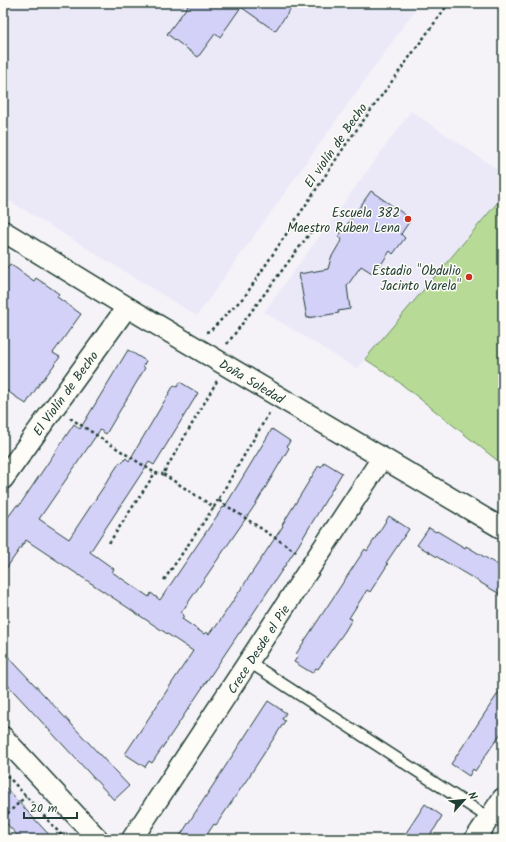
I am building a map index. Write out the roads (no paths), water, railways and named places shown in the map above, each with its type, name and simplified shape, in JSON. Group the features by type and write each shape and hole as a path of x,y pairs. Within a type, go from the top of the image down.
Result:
{"street":[{"name":"Doña Soledad","path":"3,230 183,340 503,529"},
{"name":"El Violín de Becho","path":"3,479 127,306"},
{"name":"Crece Desde el Pie","path":"132,839 382,458"},
{"path":"3,737 98,839"},
{"path":"475,839 503,798"}],"lane":[{"path":"249,662 489,818"}],"place":[{"name":"Escuela 382 Maestro Ruben Lena","path":"408,219"},
{"name":"Estadio \"Obdulio Jacinto Varela\"","path":"469,277"}]}
